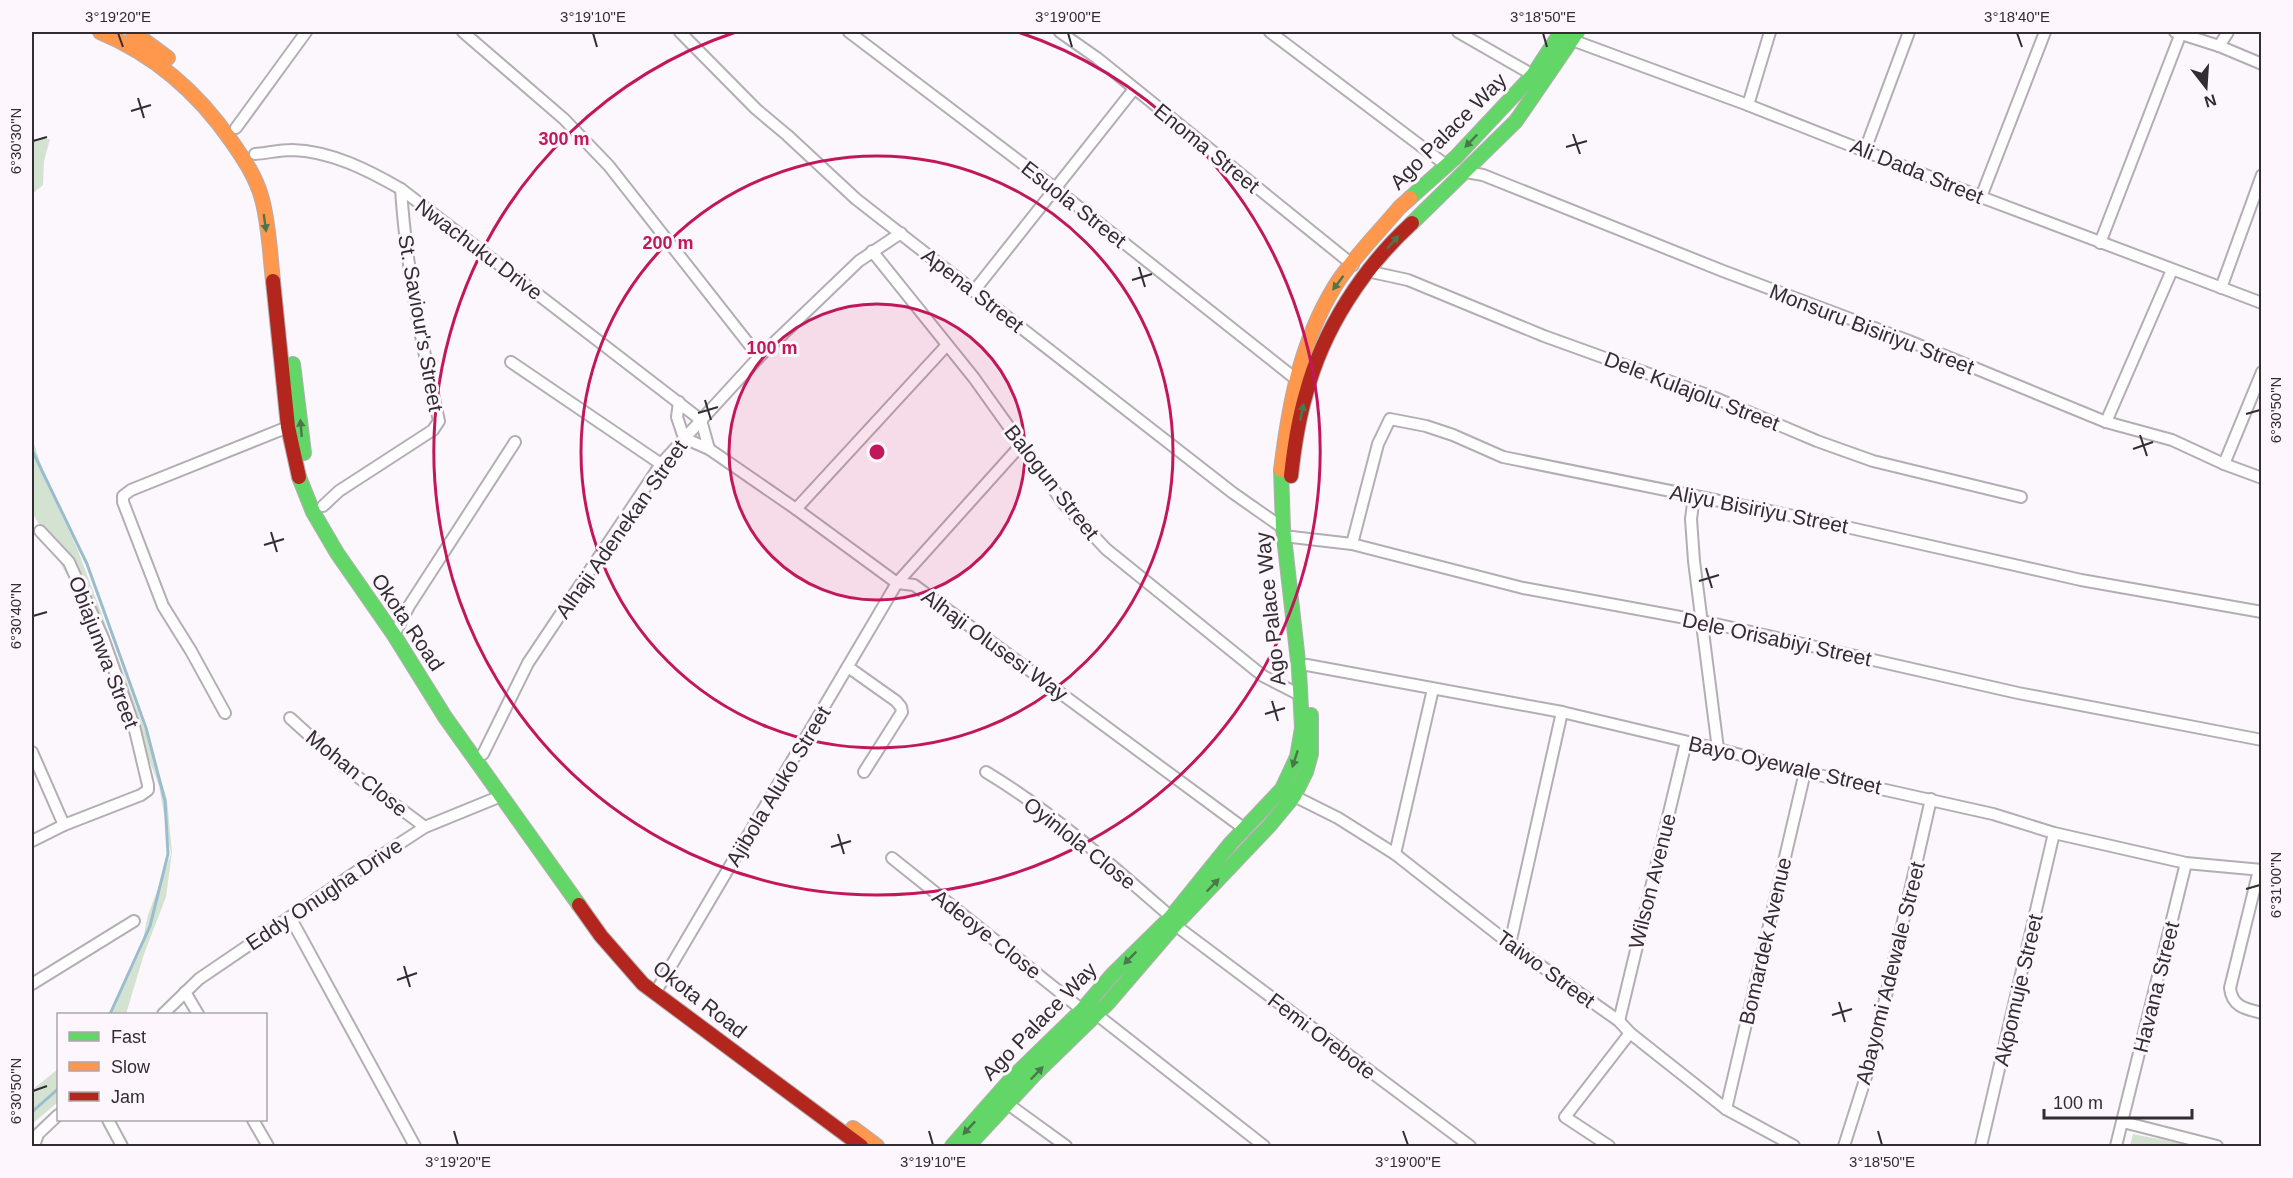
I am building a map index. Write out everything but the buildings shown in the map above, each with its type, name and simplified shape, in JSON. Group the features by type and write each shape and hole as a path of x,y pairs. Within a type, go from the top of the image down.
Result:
{"main road":[{"name":"Okota Road","path":"100,32 155,54 197,84 236,128 255,154 266,177 281,249 288,426 298,475 313,512 337,553 483,754 614,943 641,974 877,1146"},
{"name":"Okota Road","path":"133,32 214,115 252,171 263,211 307,466 335,530 445,717 601,936 643,984 861,1146"},
{"name":"Ago Palace Way","path":"968,1146 1173,921 1270,825 1294,796 1306,772 1311,754 1306,665 1281,474 1284,444 1300,363 1317,318 1336,284 1399,208 1456,157 1570,34"},
{"name":"Ago Palace Way","path":"1173,921 1230,844 1246,830 1282,789 1296,757 1302,728 1288,532 1292,467 1306,392 1329,333 1367,271 1404,230 1516,121 1570,34"},
{"path":"1506,105 1516,121"},
{"path":"1494,117 1504,134"},
{"name":"Ago Palace Way","path":"952,1146 1012,1078 1090,1014"}],"street":[{"path":"236,128 306,32"},
{"path":"463,32 564,119 609,166 759,357"},
{"name":"Apena Street","path":"680,32 756,109 856,199 1233,493 1288,532"},
{"name":"Esuola Street","path":"849,32 1056,189 1297,380"},
{"name":"Enoma Street","path":"1060,32 1353,266"},
{"path":"1269,32 1446,165"},
{"path":"1458,32 1533,75"},
{"path":"1748,105 1770,32"},
{"path":"1865,150 1909,32"},
{"path":"1981,197 2045,32"},
{"path":"2100,243 2178,32 2262,64"},
{"path":"2219,46 2228,32"},
{"name":"Ali Dada Street","path":"1570,34 1981,197 2262,303"},
{"path":"974,291 1134,89"},
{"name":"Nwachuku Drive","path":"255,154 289,150 308,151 357,166 401,189 701,420"},
{"name":"Monsuru Bisiriyu Street","path":"1466,172 1483,176 1723,272 1909,341 2106,422 2172,441 2224,465 2262,478"},
{"path":"2221,288 2262,174"},
{"name":"St. Saviour's Street","path":"323,506 339,492 433,430 439,421 424,353 402,216 401,189"},
{"name":"Alhaji Adenekan Street","path":"483,754 528,663 661,464 759,357 872,251 900,233"},
{"name":"Balogun Street","path":"872,251 974,378 1064,504 1106,549 1263,676 1300,695"},
{"path":"2106,422 2172,270"},
{"name":"Dele Kulajolu Street","path":"1367,271 1417,283 1544,336 1713,397 1817,441 1874,461 2021,497"},
{"path":"796,509 947,345"},
{"path":"511,362 661,464"},
{"path":"2224,465 2262,372"},
{"path":"679,402 677,417 684,438"},
{"name":"Aliyu Bisiriyu Street","path":"1352,544 1378,444 1390,419 1426,426 1503,457 1833,524 2080,580 2262,612"},
{"path":"701,420 709,449"},
{"path":"225,713 163,606 123,496 131,490 288,426"},
{"name":"Alhaji Olusesi Way","path":"684,438 709,449 897,583 914,585 1246,830"},
{"path":"396,632 409,606 515,442"},
{"name":"Ajibola Aluko Street","path":"658,988 897,583 1021,445"},
{"path":"1694,496 1691,519 1718,749"},
{"name":"Obiajunwa Street","path":"40,531 69,562 103,638 134,726 148,785 148,790 141,795 64,825"},
{"name":"Dele Orisabiyi Street","path":"1288,532 1352,544 1523,588 1702,621 2018,693 2262,740"},
{"name":"Bayo Oyewale Street","path":"1306,665 1562,712 1805,772 1994,814 2054,833 2186,863 2260,870"},
{"path":"848,667 901,706 902,712 864,772"},
{"path":"1395,855 1432,689"},
{"path":"1510,944 1562,712"},
{"name":"Mohan Close","path":"290,718 343,766 425,827"},
{"name":"Wilson Avenue","path":"1619,1021 1686,742"},
{"path":"32,752 64,825 32,841"},
{"name":"Oyinlola Close","path":"986,772 1008,785 1115,868 1173,921"},
{"name":"Bomardek Avenue","path":"1726,1109 1805,772"},
{"name":"Eddy Onugha Drive","path":"164,1013 211,969 425,827 501,796"},
{"name":"Taiwo Street","path":"1294,796 1338,818 1395,855 1510,944 1619,1021 1630,1033 1726,1109 1794,1146"},
{"name":"Abayomi Adewale Street","path":"1844,1146 1871,1061 1931,799"},
{"name":"Akpomuje Street","path":"1981,1146 2054,833"},
{"name":"Adeoye Close","path":"891,858 1090,1014 1264,1146"},
{"name":"Havana Street","path":"2116,1146 2186,863"},
{"path":"2260,870 2230,988 2234,1002 2243,1009 2262,1013"},
{"path":"290,917 415,1146"},
{"path":"32,984 134,921"},
{"name":"Femi Orebote","path":"1173,921 1470,1146"},
{"path":"186,992 197,1013"},
{"path":"1609,1146 1565,1117 1630,1033"},
{"path":"1008,1104 1066,1146"},
{"path":"34,1146 38,1134 57,1116"},
{"path":"109,1121 122,1146"},
{"path":"254,1121 268,1146"},
{"path":"2123,1122 2217,1146"}],"green space":[{"path":"32,139 50,139 44,161 43,185 32,194"},
{"path":"32,437 46,481 77,548 145,730 167,799 172,852 166,897 144,954 126,1013 110,1013 141,950 148,915 171,854 159,786 106,645 32,512"},
{"path":"57,1070 57,1103 32,1124 32,1090"},
{"path":"2133,1134 2194,1146 2130,1146"}],"waterway":[{"path":"32,450 87,564 146,728 165,801 168,854 150,926 110,1013"},
{"path":"32,1112 57,1090"}],"traffic: fast":[{"path":"1410,198 1456,157 1533,75 1561,32"},
{"path":"1412,223 1516,121 1577,32"},
{"path":"293,364 304,453"},
{"path":"952,1146 1012,1078 1082,1010 1112,975 1171,917 1230,844 1282,789 1297,757 1302,728 1299,670 1283,528 1281,470"},
{"path":"299,477 313,512 337,553 394,635 445,717 579,905"},
{"path":"968,1146 1035,1074 1108,1003 1175,925 1270,825 1294,796 1306,772 1311,754 1311,715"}],"traffic: slow":[{"path":"100,32 139,52 174,78 205,108 232,142 260,191 268,229 273,281"},
{"path":"133,32 168,58"},
{"path":"1281,470 1292,398 1305,352 1323,308 1349,267 1410,198"},
{"path":"853,1128 877,1146"}],"traffic: jam":[{"path":"1291,476 1303,404 1323,346 1334,323 1361,280 1412,223"},
{"path":"273,281 288,427 299,477"},
{"path":"579,905 601,936 643,984 861,1146"}]}
